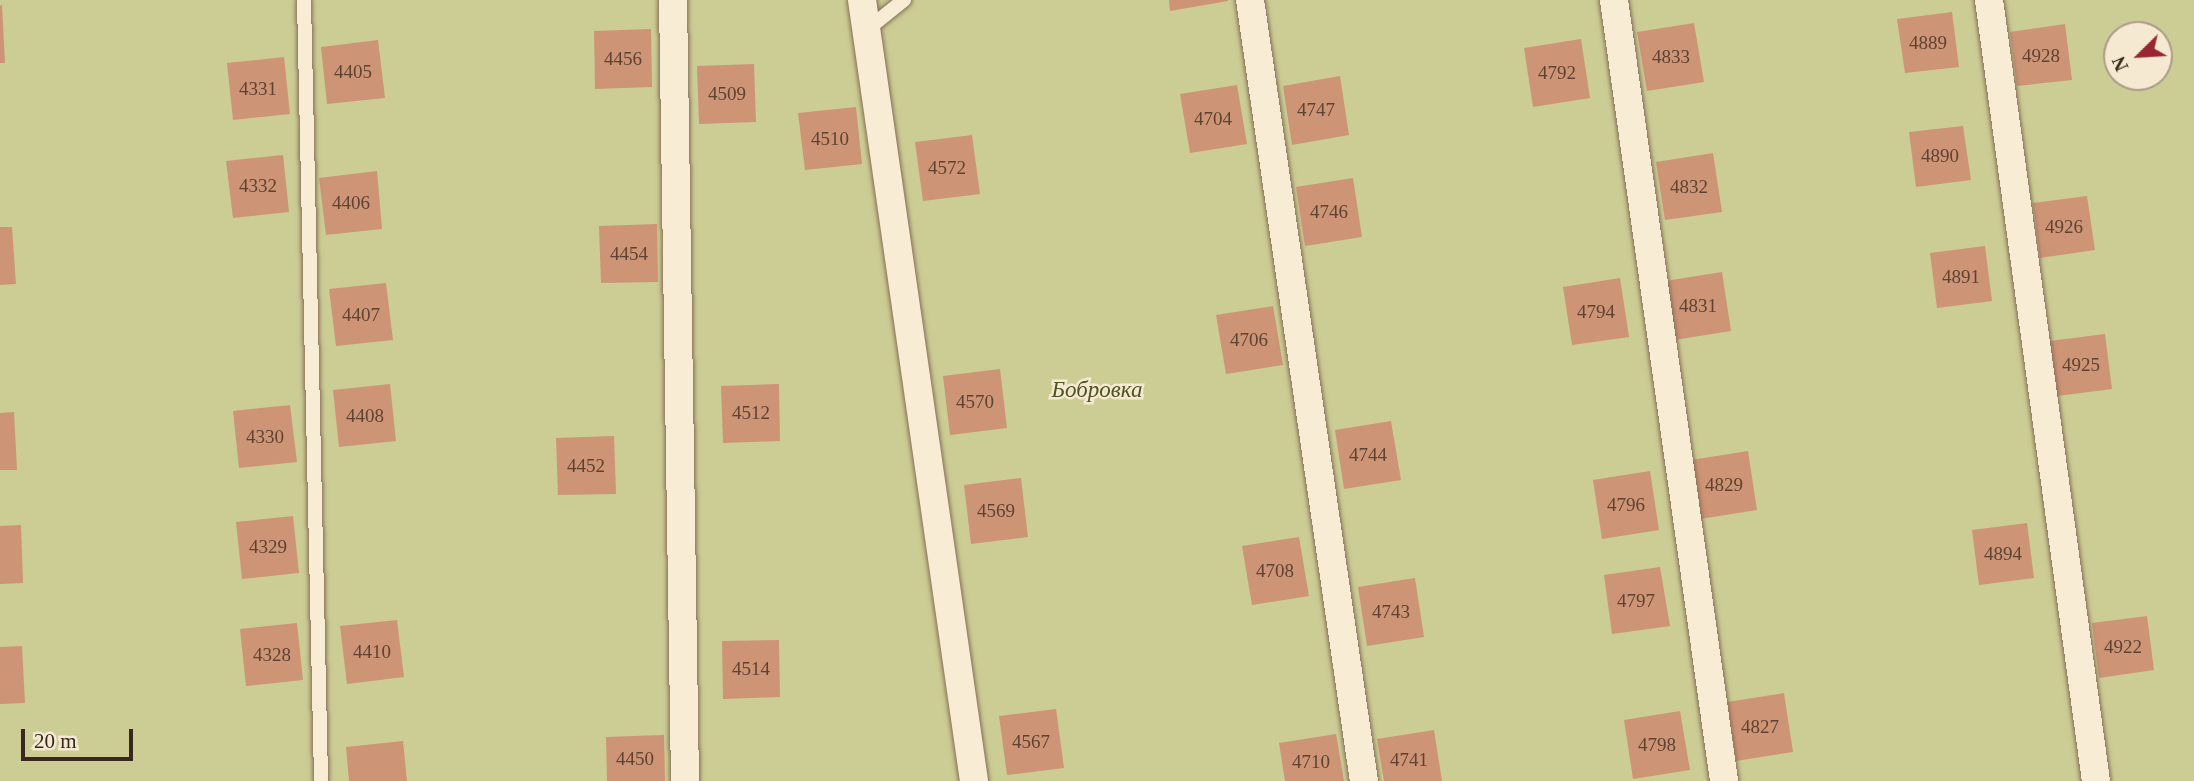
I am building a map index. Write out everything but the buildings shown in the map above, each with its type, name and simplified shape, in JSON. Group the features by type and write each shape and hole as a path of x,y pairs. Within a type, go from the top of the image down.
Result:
{"street":[{"path":"673,0 685,781"},
{"path":"862,0 869,28 974,781"},
{"path":"1250,0 1364,781"},
{"path":"1614,0 1724,781"},
{"path":"1989,0 2096,781"}],"lane":[{"path":"304,0 321,781"},
{"path":"869,28 904,0"}],"green space":[{"name":"Бобровка","path":"0,0 2194,0 2194,781 0,781"}]}
